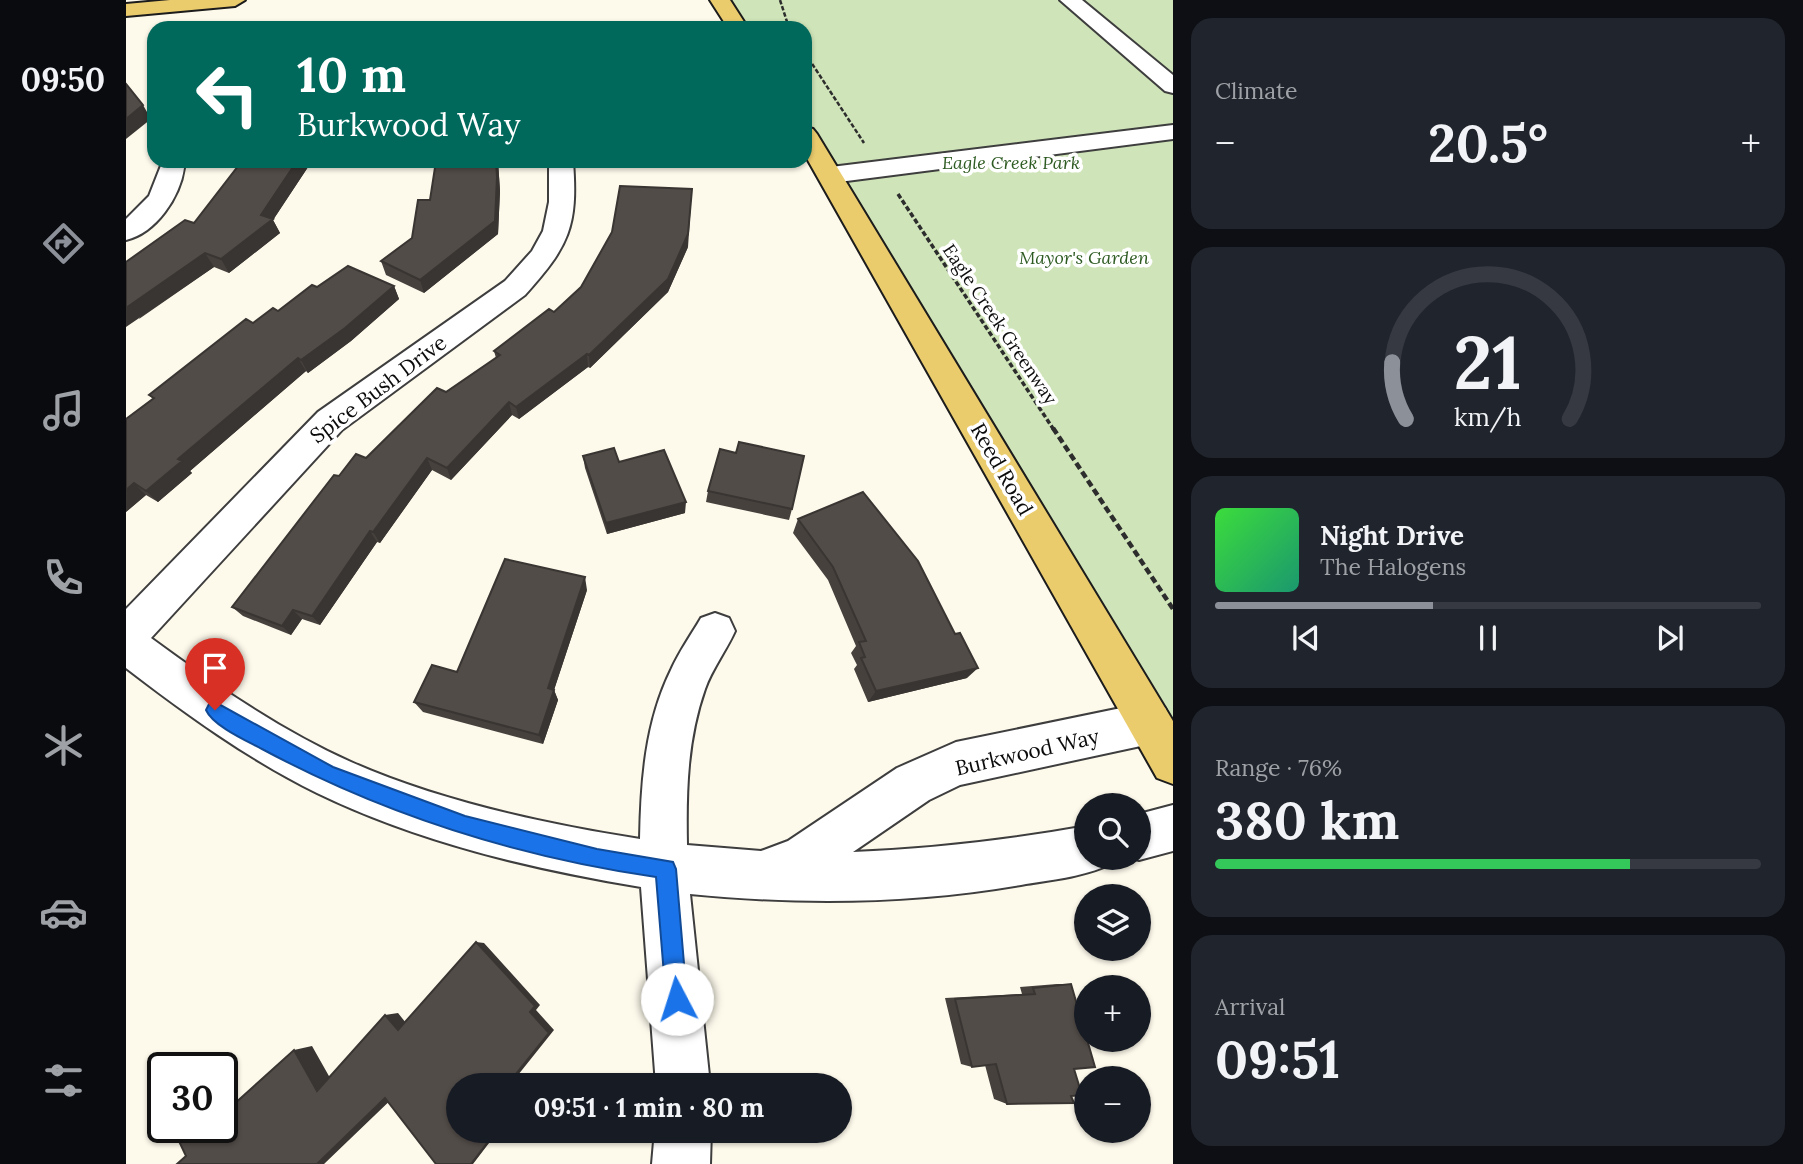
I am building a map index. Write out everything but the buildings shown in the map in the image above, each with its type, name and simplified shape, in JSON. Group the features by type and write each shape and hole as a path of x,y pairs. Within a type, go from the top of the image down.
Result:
{"main road":[{"path":"126,10 235,0"},
{"path":"720,0 734,21"},
{"name":"Reed Road","path":"812,145 1173,762"}],"street":[{"path":"1070,0 1173,86"},
{"path":"831,175 1173,132"},
{"path":"126,232 144,218 160,199 168,185 171,168"},
{"name":"Spice Bush Drive","path":"126,637 330,421 514,288 530,271 549,249 562,217 564,202 562,168"},
{"path":"682,1073 666,869 663,781 674,713 699,652 715,631"},
{"name":"Burkwood Way","path":"126,644 244,730 346,782 465,826 597,859 696,872 811,877 928,874 1019,864 1074,853"},
{"name":"Burkwood Way","path":"763,874 804,858 913,784 956,764 1150,723"},
{"path":"1151,834 1173,828"},
{"path":"681,1164 682,1143"}],"path":[{"path":"780,0 787,21"},
{"name":"Eagle Creek Greenway","path":"812,64 1173,609"}],"green space":[{"name":"Eagle Creek Park","path":"726,0 1173,0 1173,744 812,144 812,21 739,21"}],"route":[{"path":"215,710 244,730 328,775 465,826 597,859 666,869 677,999"}],"park label":[{"name":"Mayor's Garden","path":"1084,257"}]}
